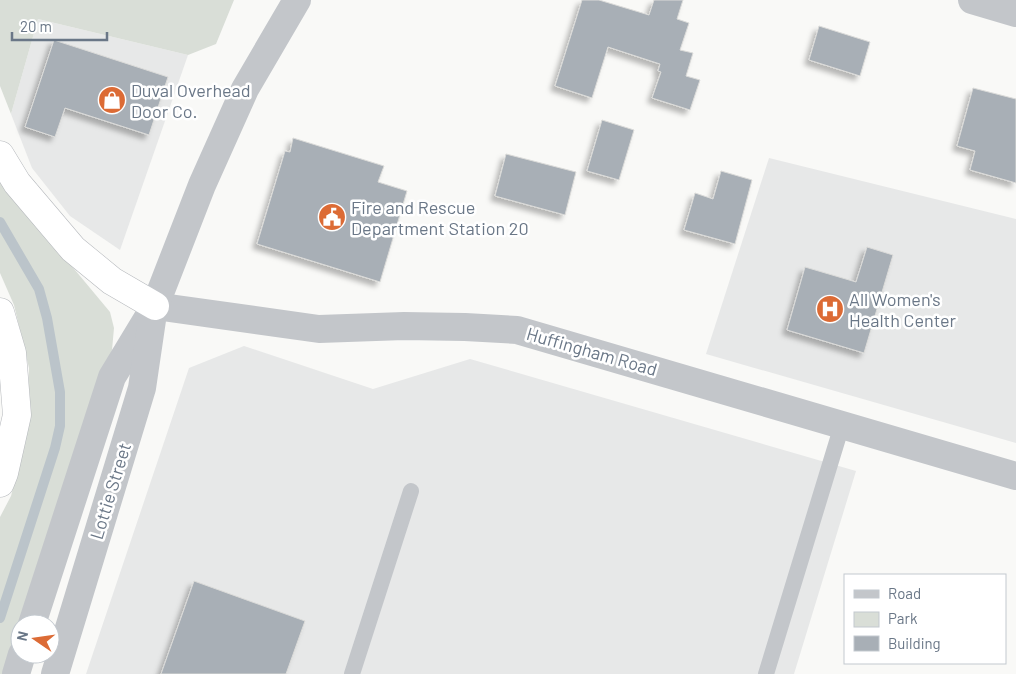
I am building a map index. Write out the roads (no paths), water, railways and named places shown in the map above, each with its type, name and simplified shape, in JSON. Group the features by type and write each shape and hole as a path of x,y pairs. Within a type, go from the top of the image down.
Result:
{"highway":[{"path":"0,155 18,183 73,249 112,281 155,306"},
{"path":"0,312 12,352 17,415 0,483"}],"street":[{"name":"Lottie Street","path":"35,614 112,377 155,306 202,185 245,88 297,0"},
{"path":"972,0 1016,13"},
{"name":"Lottie Street","path":"55,674 142,388 155,306"},
{"name":"Huffingham Road","path":"155,306 319,329 413,326 517,330 1016,476"}],"lane":[{"path":"766,674 842,425"},
{"path":"352,674 411,491"}],"waterway":[{"path":"0,222 39,289 47,318 60,392 60,426 55,448 0,618"}],"place":[{"name":"Duval Overhead Door Co.","path":"112,100"},
{"name":"Fire and Rescue Department Station 20","path":"332,217"},
{"name":"All Women's Health Center","path":"830,309"}]}
